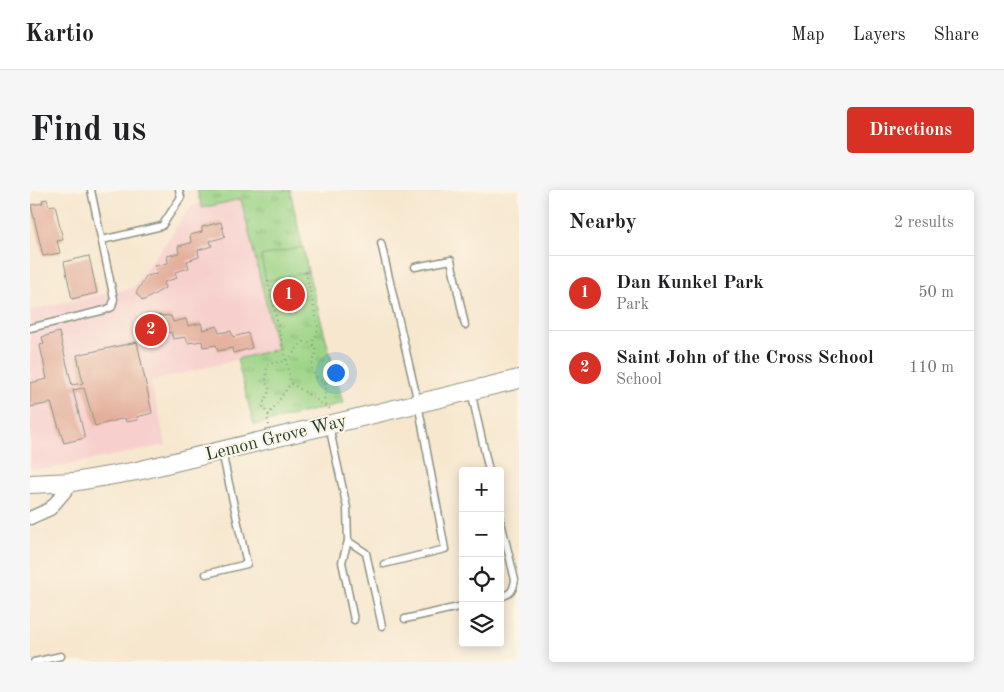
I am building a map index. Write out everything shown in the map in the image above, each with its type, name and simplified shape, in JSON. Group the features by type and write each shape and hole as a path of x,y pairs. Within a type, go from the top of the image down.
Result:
{"main road":[{"name":"Lemon Grove Way","path":"30,484 73,482 137,471 519,378"}],"street":[{"path":"30,518 50,509 73,482"}],"lane":[{"path":"30,328 112,307 114,299 91,190"},
{"path":"102,240 162,226 181,197 179,190"},
{"path":"380,244 418,403 445,549 384,564"},
{"path":"415,268 451,260 465,325"},
{"path":"471,390 488,467"},
{"path":"332,424 347,508 348,541 342,562 354,620"},
{"path":"206,574 247,564 222,451"},
{"path":"504,536 514,580 513,590 509,595 504,596"},
{"path":"348,541 366,553 382,626"},
{"path":"405,619 459,607"},
{"path":"34,662 61,656"}],"path":[{"path":"306,272 318,327 312,343"},
{"path":"268,281 291,382 330,408 332,424"},
{"path":"269,414 263,408 270,390 266,383 267,365 282,363 292,356 297,346 304,342 312,343"},
{"path":"312,343 316,353 313,362 313,372 323,382 326,389 324,403"},
{"path":"272,438 267,418 291,382"}],"shaded area":[{"path":"241,199 277,350 151,381 166,445 47,469 30,469 30,310 133,288 192,206 201,203 202,208"}],"green space":[{"path":"197,190 290,190 308,272 343,403 254,425 237,359 277,349 241,199 202,208"},
{"path":"303,247 308,272 266,281 261,256"}],"building":[{"path":"47,199 49,206 55,205 63,240 57,241 60,253 43,256 31,205 43,203 42,200"},
{"path":"221,222 225,237 210,241 212,246 198,250 199,257 187,261 189,268 175,272 177,278 164,282 165,288 143,301 136,293 146,276 157,274 155,266 168,263 167,256 179,253 178,246 191,243 190,235 202,232 202,227"},
{"path":"89,256 97,293 72,299 64,262"},
{"path":"146,315 171,316 173,322 186,319 188,326 201,323 203,330 217,326 219,333 231,331 233,337 248,333 252,348 233,353 232,348 218,351 216,345 203,347 202,341 188,343 186,337 173,339 171,332 160,335 144,325"},
{"path":"59,332 72,385 83,383 77,355 137,342 152,413 137,417 138,420 126,422 125,418 95,426 84,388 73,390 85,438 64,443 51,403 30,407 30,383 47,379 40,345 44,344 42,337"}],"place":[{"name":"Dan Kunkel Park","path":"289,295"},
{"name":"Saint John of the Cross School","path":"151,330"}]}
